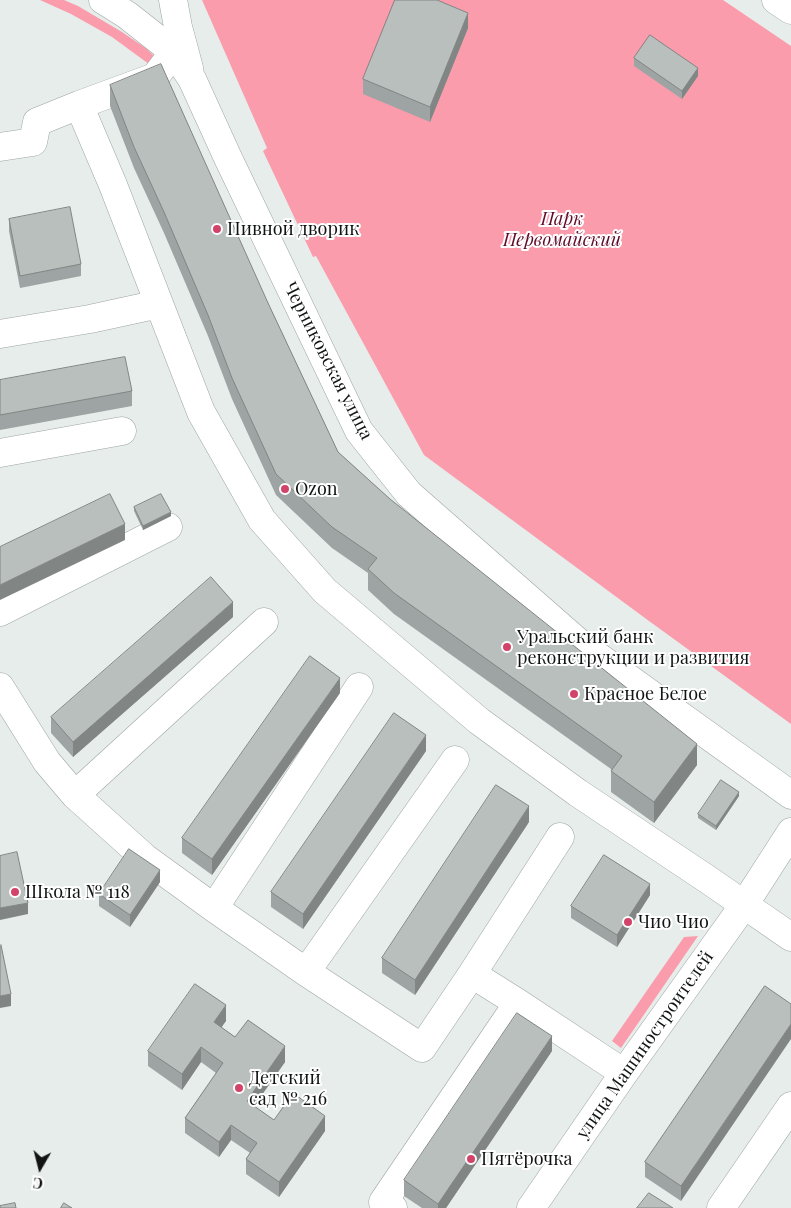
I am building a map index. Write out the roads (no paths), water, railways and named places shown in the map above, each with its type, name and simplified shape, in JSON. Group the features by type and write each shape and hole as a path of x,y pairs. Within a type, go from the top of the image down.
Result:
{"street":[{"name":"Черниковская улица","path":"103,0 127,14 174,52 192,79 359,432 409,494 578,642 791,795"},
{"path":"173,0 192,79"},
{"path":"776,0 791,10"},
{"path":"0,147 34,142 37,122 155,77 174,52"},
{"path":"79,105 113,185 201,412 262,520 325,591 479,721 578,793 791,937"},
{"path":"0,334 90,319 159,304"},
{"path":"0,453 122,431"},
{"path":"0,612 168,527"},
{"path":"74,795 264,622"},
{"path":"0,687 47,762 74,795 145,858 306,972 422,1048 560,837"},
{"path":"214,908 359,687"},
{"path":"306,972 455,760"},
{"name":"улица Машиностроителей","path":"531,1208 624,1072 744,905 791,832"},
{"path":"472,974 624,1072"},
{"path":"385,1206 518,1003"},
{"path":"720,1208 791,1106"}],"place":[{"name":"Пивной дворик","path":"217,229"},
{"name":"Ozon","path":"285,489"},
{"name":"Уральский банк реконструкции и развития","path":"507,647"},
{"name":"Красное Белое","path":"574,694"},
{"name":"Школа № 118","path":"15,892"},
{"name":"Чио Чио","path":"628,922"},
{"name":"Детский сад № 216","path":"239,1088"},
{"name":"Пятёрочка","path":"471,1159"}],"park label":[{"name":"Парк Первомайский","path":"562,229"}]}
